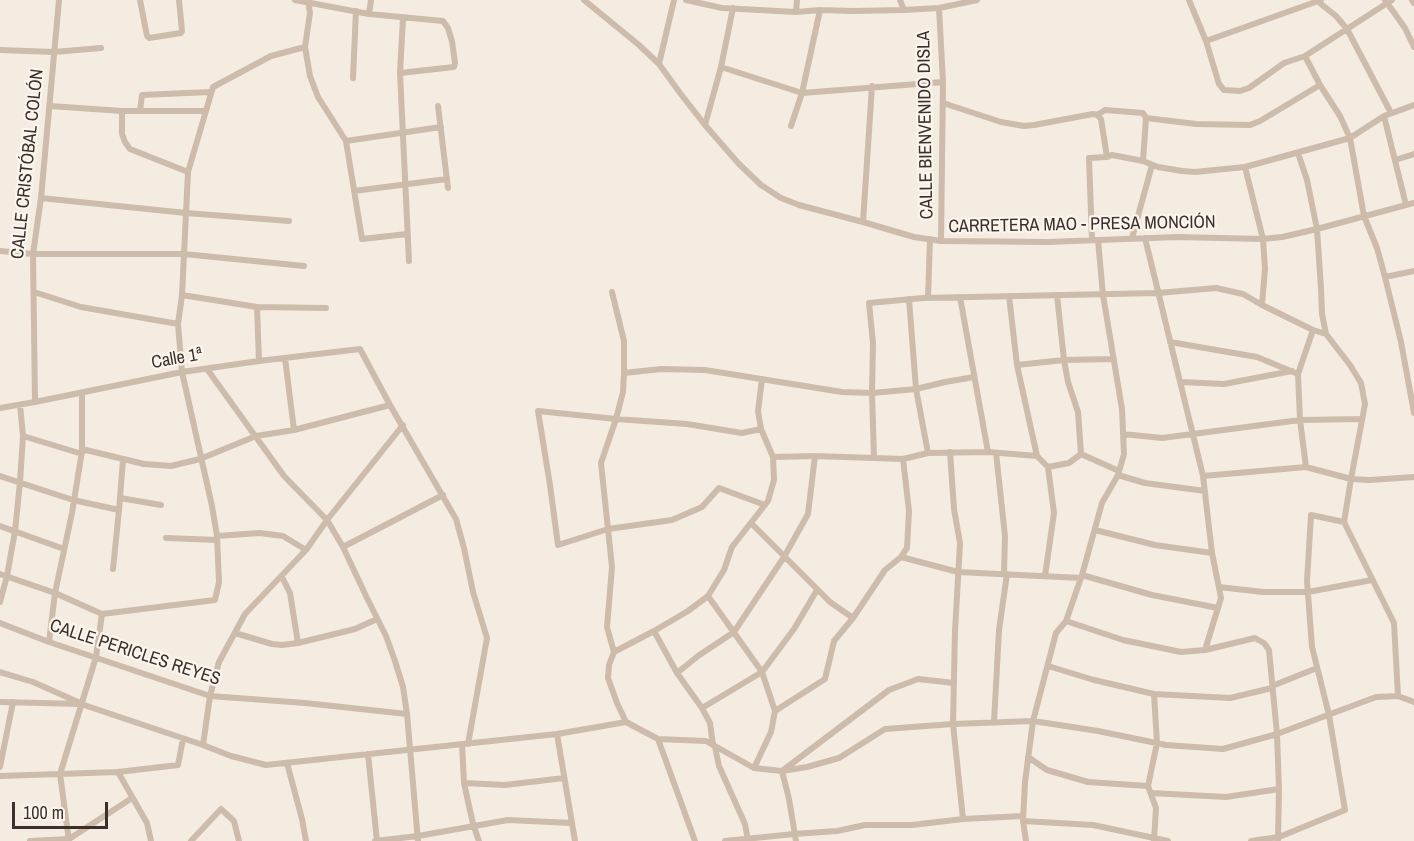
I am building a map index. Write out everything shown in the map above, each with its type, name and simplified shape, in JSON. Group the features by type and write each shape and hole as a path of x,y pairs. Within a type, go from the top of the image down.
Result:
{"street":[{"name":"CALLE CRISTÓBAL COLÓN","path":"35,402 33,254 41,198 59,0"},
{"path":"140,0 147,36 150,38 181,33 179,0"},
{"path":"295,0 369,14 440,20 445,23 450,34 454,67 400,73"},
{"path":"369,14 371,0"},
{"name":"CARRETERA MAO - PRESA MONCIÓN","path":"584,0 659,64 705,125 761,185 799,205 914,237 941,242 1048,242 1177,237 1263,239 1317,229 1414,203"},
{"path":"659,64 674,0"},
{"path":"686,0 722,8 796,12 939,8 977,0"},
{"path":"722,8 723,0"},
{"path":"796,12 797,0"},
{"path":"900,0 904,10"},
{"path":"1189,0 1206,41 1219,84 1224,90 1244,90 1284,63 1305,56 1388,1 1414,47"},
{"path":"308,1 310,13 304,47 310,76 315,91 346,141 362,239 407,234"},
{"path":"1206,41 1319,1 1347,29 1388,114 1395,160 1406,205"},
{"path":"705,125 721,67 733,8"},
{"name":"CALLE BIENVENIDO DISLA","path":"939,8 943,82 941,242"},
{"path":"790,126 802,93 820,10"},
{"path":"353,78 356,11"},
{"path":"403,18 400,73 410,261"},
{"path":"3,575 55,593 102,614 214,600 219,582 217,538 182,372 178,324 182,295 188,172 210,92 215,85 271,56 304,47"},
{"path":"0,50 54,52 101,48"},
{"path":"1305,56 1320,86 1340,116 1350,138 1364,216 1377,248 1385,277 1401,342 1414,413"},
{"path":"721,67 802,93 943,82"},
{"path":"863,222 872,86"},
{"path":"1146,118 1196,124 1250,126 1320,86"},
{"path":"140,111 142,95 210,92"},
{"path":"943,103 1001,122 1024,126 1096,115 1106,110 1143,113 1146,118 1143,161"},
{"path":"1026,841 1023,818 1025,782 1033,721 1056,633 1066,621 1082,577 1102,503 1119,473 1124,454 1122,409 1095,240 1089,159 1112,155 1143,161 1158,167 1195,172 1245,167 1350,138 1388,114 1414,105"},
{"path":"50,106 122,111 205,111"},
{"path":"438,106 448,188"},
{"path":"122,111 122,134 130,150 188,172"},
{"path":"1096,115 1101,119 1107,157"},
{"path":"346,141 441,127"},
{"path":"1298,153 1307,180 1317,229 1322,314 1326,334 1360,382 1365,404 1344,522 1394,623 1398,696"},
{"path":"1395,160 1414,154"},
{"path":"1132,238 1152,165"},
{"path":"1245,167 1263,239 1265,269 1262,305"},
{"path":"354,191 447,178"},
{"path":"41,198 289,221"},
{"path":"1145,238 1203,476 1212,553 1221,598 1205,650"},
{"path":"928,298 930,239"},
{"path":"0,251 33,254 184,254 304,266"},
{"path":"1385,277 1414,271"},
{"path":"874,458 873,343 868,303 928,298 1158,293 1216,288 1243,294 1313,330 1326,334"},
{"path":"34,292 81,307 178,324"},
{"path":"612,292 624,341 624,373 616,419 601,464 612,567 607,627 614,652 609,665 608,678 616,703 626,722 658,739 706,741 754,768 782,771 840,758 885,729 1033,721 1166,745 1223,749 1277,734 1376,697 1398,696 1414,702"},
{"path":"182,295 257,307 326,308"},
{"path":"1057,295 1064,360 1068,382 1078,412 1081,454"},
{"path":"960,297 988,452"},
{"path":"1009,297 1017,365 1037,456 1048,467 1054,513 1045,576"},
{"path":"909,299 916,389 928,453"},
{"path":"257,307 259,361"},
{"path":"1306,467 1295,373 1313,330"},
{"path":"1170,342 1257,357 1295,373"},
{"name":"Calle 1ª","path":"0,408 182,372 360,349 390,405"},
{"path":"285,358 294,430"},
{"path":"1017,365 1064,360 1113,359"},
{"path":"207,369 284,476 327,520 344,547 386,636 403,687 418,838"},
{"path":"624,373 661,369 705,370 842,392 872,393 916,389 974,377"},
{"path":"1181,382 1224,384 1295,373"},
{"path":"614,652 688,611 708,596 724,570 732,547 768,501 774,480 773,457 761,429 758,411 762,379"},
{"path":"49,642 55,593 82,451 82,393"},
{"path":"0,602 3,575 15,531 20,482 23,436 20,405"},
{"path":"23,436 79,453 86,450 123,460 164,466 184,464 200,459 256,436 294,430 390,405 456,519 473,592 487,638 465,744 464,783 479,841"},
{"path":"761,429 742,433 687,424 538,411 558,545 608,529 672,520 702,507 719,488 765,505"},
{"path":"1123,434 1162,438 1300,420 1362,419"},
{"path":"203,745 210,696 219,662 245,614 306,550 327,520 403,425"},
{"path":"773,457 903,459 928,453 950,452 1037,456"},
{"path":"950,452 954,509 960,543 953,724 963,819"},
{"path":"994,722 999,630 1005,574 1005,536 996,453"},
{"path":"1048,467 1069,463 1081,454"},
{"path":"1081,454 1145,483 1205,491"},
{"path":"677,673 734,632 784,557 808,514 815,456"},
{"path":"775,711 825,679 834,641 853,618 885,570 901,557 907,548 909,511 903,459"},
{"path":"113,569 123,460"},
{"path":"1203,476 1306,467 1351,478 1370,480 1414,477"},
{"path":"0,476 73,500 119,510"},
{"path":"344,547 443,495"},
{"path":"120,498 161,505"},
{"path":"1251,841 1278,839 1345,810 1329,715 1312,647 1307,581 1311,515 1344,522"},
{"path":"751,523 817,590 853,618"},
{"path":"0,526 64,549"},
{"path":"1095,530 1155,545 1212,553"},
{"path":"166,538 217,538 260,533 283,536 306,550"},
{"path":"901,557 958,572 1082,577 1152,595 1218,608"},
{"path":"282,577 290,593 297,643"},
{"path":"1219,587 1263,592 1308,592 1372,580"},
{"path":"702,708 762,672 794,629 817,590"},
{"path":"708,596 762,672 775,711 771,732 754,768"},
{"path":"69,840 60,774 96,657 102,614"},
{"path":"235,633 277,645 330,636 355,629 377,619"},
{"path":"1066,621 1123,640 1182,652 1205,650 1255,638 1264,644 1269,650 1277,734 1278,839"},
{"name":"CALLE PERICLES REYES","path":"0,623 49,642 210,696 406,714"},
{"path":"654,631 677,673 710,723 719,766 745,824 748,840"},
{"path":"1048,666 1154,694 1230,698 1272,687 1317,668"},
{"path":"0,672 33,682 81,704 231,756 266,765 557,734 626,722"},
{"path":"782,771 889,690 918,679 954,683"},
{"path":"1154,694 1157,743 1148,786 1156,808 1154,840"},
{"path":"0,702 81,704"},
{"path":"0,767 13,702"},
{"path":"557,734 575,841"},
{"path":"0,776 118,772 178,765 183,739"},
{"path":"658,739 695,841"},
{"path":"368,754 376,841 418,838 508,820 572,823"},
{"path":"1028,757 1047,770 1088,782 1148,786"},
{"path":"287,763 306,841"},
{"path":"782,771 795,837"},
{"path":"118,772 147,823 151,841"},
{"path":"464,783 504,785 564,778"},
{"path":"1151,793 1226,797 1279,789"},
{"path":"30,841 69,840 132,798"},
{"path":"191,841 221,809 234,821 239,841"},
{"path":"725,841 795,837 865,825 912,825 963,819 1023,818 1093,825 1154,840 1168,841"}]}
